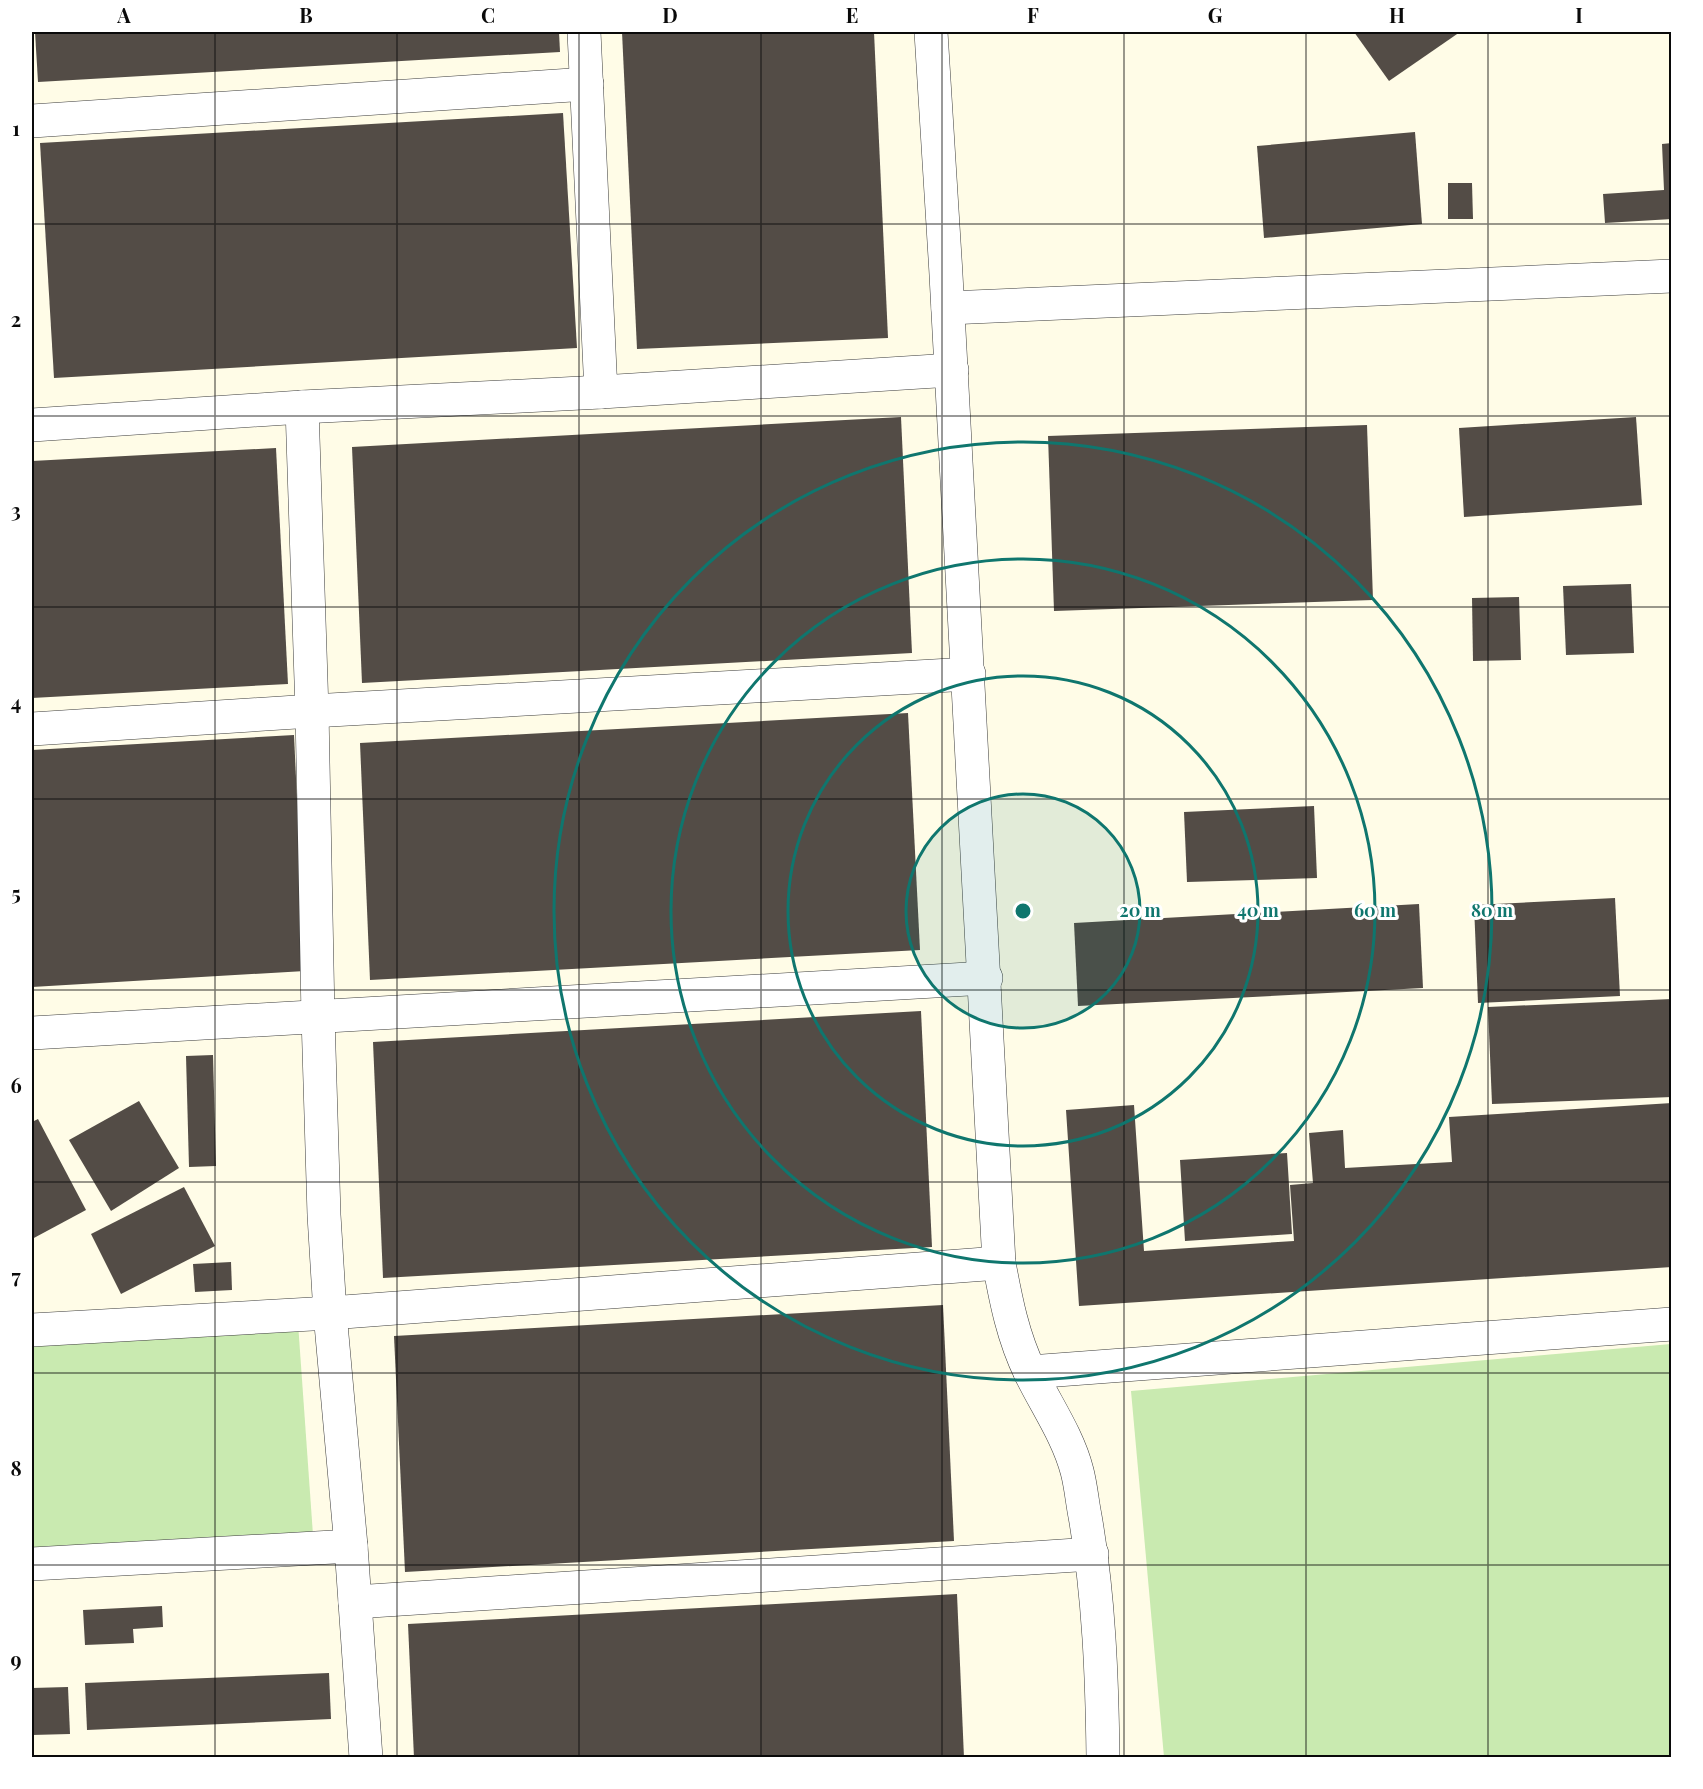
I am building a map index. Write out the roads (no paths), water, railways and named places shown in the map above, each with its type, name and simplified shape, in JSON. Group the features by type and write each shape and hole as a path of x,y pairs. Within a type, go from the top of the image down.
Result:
{"street":[{"path":"584,32 601,392"},
{"path":"931,32 986,978 999,1263 1006,1304 1016,1338 1030,1372 1061,1431 1077,1471 1092,1554 1102,1678 1102,1758"},
{"path":"32,122 587,84"},
{"path":"948,308 1671,276"},
{"path":"32,425 302,407 601,392 952,370"},
{"path":"302,407 324,1215 366,1758"},
{"path":"32,729 969,674"},
{"path":"32,1033 986,978"},
{"path":"32,1330 330,1312 999,1263"},
{"path":"1030,1372 1671,1324"},
{"path":"32,1564 351,1546"},
{"path":"355,1602 1092,1554"}]}
